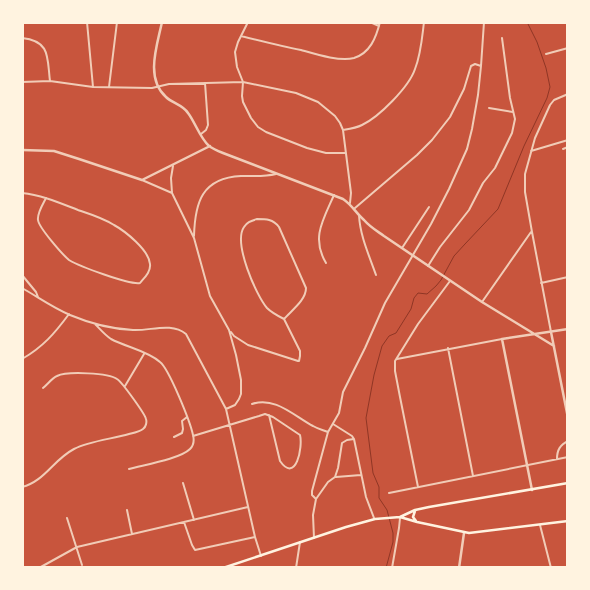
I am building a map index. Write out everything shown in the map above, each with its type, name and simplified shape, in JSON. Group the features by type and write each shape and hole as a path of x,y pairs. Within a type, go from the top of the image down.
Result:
{"main road":[{"path":"400,517 415,510 429,507 568,483"},
{"path":"415,510 413,517 417,522"},
{"path":"223,568 346,527 382,518 400,517 464,533 479,533 568,521"}],"street":[{"path":"87,22 93,87"},
{"path":"109,88 117,22"},
{"path":"162,22 154,62 158,86 167,98 186,110 210,146 223,153 334,195 350,203 369,226 482,302 554,346"},
{"path":"248,22 235,52 237,67 243,82 242,96 244,106 251,118 258,127 266,132 307,148 326,153 346,153"},
{"path":"370,22 379,26"},
{"path":"241,36 324,56 349,59 356,57 371,46 378,32 380,22"},
{"path":"343,130 362,125 372,119 404,88 415,71 424,22"},
{"path":"316,499 312,495 312,491 328,432 339,413 344,392 366,348 385,303 449,189 467,150 482,66 484,22"},
{"path":"22,38 34,40 45,48 50,81"},
{"path":"428,266 440,247 469,210 483,183 495,168 514,126 515,119 505,68 502,38"},
{"path":"546,54 568,48"},
{"path":"354,208 432,140 450,117 464,89 471,66 475,64 482,66"},
{"path":"22,82 50,81 109,88 152,88 169,84 243,82 296,94 318,102 335,116 343,130 351,193 350,203"},
{"path":"201,134 208,125 204,83"},
{"path":"568,94 551,102 535,138 525,174 525,192 532,232 568,418"},
{"path":"490,108 513,112"},
{"path":"531,150 568,140"},
{"path":"142,180 210,146"},
{"path":"563,148 568,147"},
{"path":"22,150 54,151 66,154 142,180 172,193"},
{"path":"173,165 171,178 172,193 194,238 210,296 234,336 248,345 298,362 300,361 300,351 284,318 269,310 263,303 242,253 241,235 243,228 248,222 257,219 272,220 279,227 306,288 301,300 284,318"},
{"path":"194,238 197,206 207,189 218,181 227,178 278,174"},
{"path":"22,193 46,198 96,217 122,230 148,255 150,268 140,284 132,284 100,272 70,260 64,255 44,232 38,220 40,210 46,198"},
{"path":"326,263 321,254 319,234 320,226 334,195"},
{"path":"402,248 429,207"},
{"path":"359,214 359,223 365,245 376,275"},
{"path":"482,302 532,232"},
{"path":"22,275 38,297"},
{"path":"542,283 568,277"},
{"path":"418,487 395,371 395,361 449,280"},
{"path":"22,288 69,314 93,322 125,330 170,328 183,332 190,340 226,409 260,556"},
{"path":"22,359 38,350 56,332 69,314"},
{"path":"93,322 107,336 155,358 164,366 187,417 193,436 192,446 184,453 129,469"},
{"path":"397,358 568,329"},
{"path":"226,409 240,399 242,389 230,330"},
{"path":"502,339 532,490"},
{"path":"448,348 473,476"},
{"path":"124,386 144,354"},
{"path":"22,487 35,483 58,460 77,448 144,429 146,425 146,417 124,386 110,376 59,375 43,388"},
{"path":"252,404 259,401 272,403 316,428 328,432"},
{"path":"193,436 230,424 269,415 300,435 301,441 297,463 292,468 284,466 280,461 269,415"},
{"path":"174,437 182,433 182,421 187,417"},
{"path":"333,424 354,439 366,497 375,520"},
{"path":"335,477 342,444 346,440 354,439"},
{"path":"557,459 560,448 568,441"},
{"path":"389,493 568,457"},
{"path":"314,538 313,515 316,499 328,482 335,477 361,475"},
{"path":"183,483 194,520"},
{"path":"38,568 77,548 248,507"},
{"path":"127,510 132,534"},
{"path":"392,568 400,528 400,517"},
{"path":"67,518 82,566"},
{"path":"184,522 195,550 255,537"},
{"path":"540,525 551,568"},
{"path":"459,568 464,533"},
{"path":"296,568 300,542"}],"waterway":[{"path":"386,568 393,542 393,533 387,510 379,498 379,487 373,473 366,418 374,375 382,346 389,336 396,333 411,309 414,298 418,293 427,294 436,286 454,256 498,209 524,146 547,98 550,87 546,68 537,42 527,22"}]}
